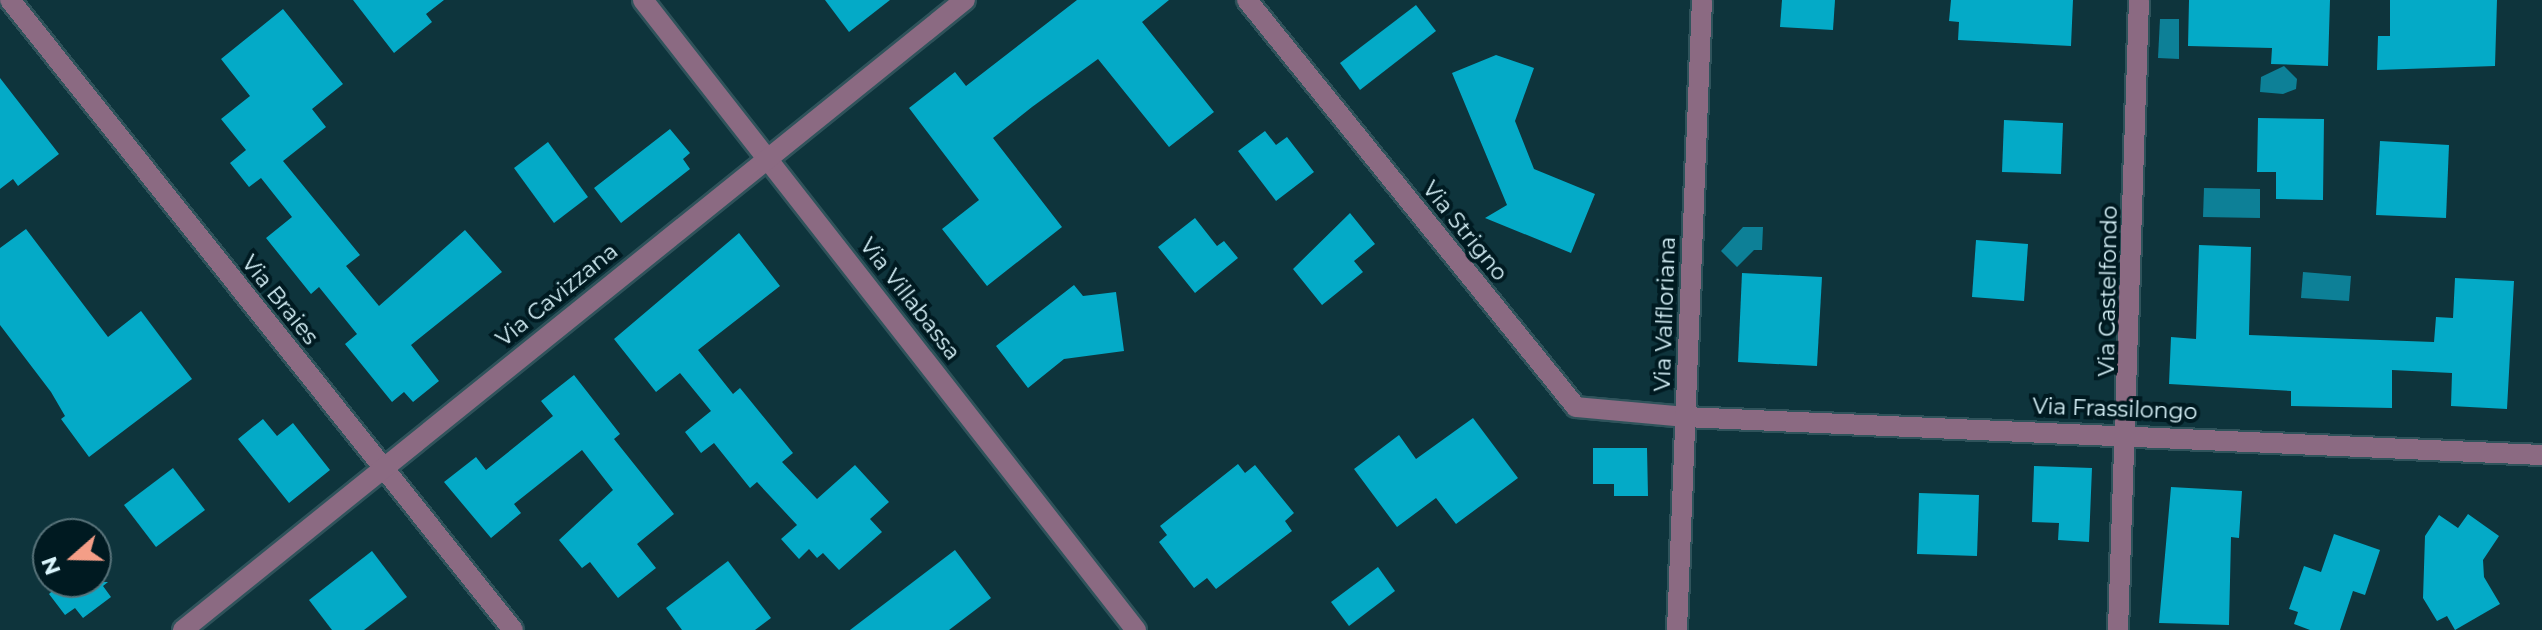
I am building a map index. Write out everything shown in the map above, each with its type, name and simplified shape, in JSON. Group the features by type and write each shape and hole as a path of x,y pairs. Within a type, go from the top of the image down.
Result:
{"street":[{"name":"Via Braies","path":"10,0 513,630"},
{"name":"Via Villabassa","path":"643,0 1136,630"},
{"name":"Via Cavizzana","path":"183,630 767,155 965,0"},
{"name":"Via Strigno","path":"1247,0 1576,407 1685,417"},
{"name":"Via Valfloriana","path":"1677,630 1702,0"},
{"name":"Via Castelfondo","path":"2118,630 2129,433 2139,0"},
{"name":"Via Frassilongo","path":"1685,417 2129,433 2542,455"}],"water":[{"path":"2160,19 2179,19 2179,59 2158,58"},
{"path":"2284,66 2297,79 2296,89 2283,94 2260,92 2261,77"},
{"path":"2204,188 2260,189 2260,218 2203,217"},
{"path":"1743,227 1763,227 1762,250 1754,250 1737,267 1721,251"},
{"path":"2303,272 2351,276 2349,301 2301,298"}],"building":[{"path":"353,0 444,0 426,14 432,22 394,53"},
{"path":"825,0 890,0 849,32"},
{"path":"1077,0 1169,0 1142,22 1214,112 1169,147 1098,59 1032,107 993,138 1062,227 987,286 942,229 979,200 909,108 955,72 966,86"},
{"path":"1782,0 1835,0 1833,30 1780,27"},
{"path":"1951,0 2073,0 2071,46 1958,40 1959,22 1949,21"},
{"path":"2189,0 2330,0 2328,66 2271,64 2272,48 2188,46"},
{"path":"2390,0 2497,0 2495,66 2377,70 2378,36 2390,36"},
{"path":"1416,5 1436,31 1360,90 1340,63"},
{"path":"283,9 343,84 312,109 326,127 283,161 360,255 346,266 379,306 465,230 502,272 411,345 439,381 413,402 404,392 392,402 345,344 357,334 319,287 311,294 266,238 292,217 261,178 249,187 230,163 246,150 221,119 250,96 221,59"},
{"path":"1496,55 1534,68 1515,121 1534,169 1595,194 1571,253 1485,218 1507,205 1452,73"},
{"path":"0,78 59,154 18,186 13,179 0,189"},
{"path":"2258,118 2324,119 2323,200 2276,199 2276,172 2257,172"},
{"path":"2004,120 2063,123 2061,174 2002,172"},
{"path":"670,129 690,153 683,159 690,169 621,223 594,188"},
{"path":"1265,131 1276,145 1287,137 1314,172 1276,201 1238,151"},
{"path":"2380,141 2449,145 2446,218 2376,215"},
{"path":"548,142 588,197 554,223 514,168"},
{"path":"1350,213 1375,244 1354,261 1363,272 1322,305 1293,269"},
{"path":"1195,218 1217,246 1224,241 1238,258 1195,293 1158,247"},
{"path":"26,229 108,337 141,311 192,379 89,457 61,419 65,416 51,392 0,325 0,248"},
{"path":"739,233 780,286 698,350 733,394 740,388 793,453 782,462 817,499 855,465 889,502 870,519 882,532 839,570 823,553 817,558 809,549 799,559 781,539 797,525 757,482 750,488 714,443 701,453 685,432 711,411 680,373 656,392 614,339"},
{"path":"1976,240 2028,244 2024,301 1972,297"},
{"path":"2199,245 2251,247 2249,335 2434,342 2436,317 2453,318 2455,278 2514,281 2507,409 2451,406 2452,373 2392,370 2392,408 2291,406 2291,391 2169,384 2171,337 2196,339"},
{"path":"1742,273 1822,277 1817,366 1738,362"},
{"path":"1074,285 1083,296 1116,292 1124,351 1064,359 1028,388 996,346"},
{"path":"574,375 620,434 614,439 674,514 637,544 656,568 618,598 590,562 582,568 559,540 613,490 582,450 514,504 521,513 491,538 444,482 476,457 486,470 553,416 541,401"},
{"path":"1473,418 1518,478 1456,524 1436,498 1397,527 1354,469 1399,435 1416,459"},
{"path":"263,419 277,436 293,423 330,470 289,503 238,439"},
{"path":"1593,448 1647,448 1648,496 1614,496 1614,484 1593,484"},
{"path":"1238,464 1245,473 1255,465 1294,513 1285,521 1292,531 1216,589 1207,578 1194,588 1159,542 1167,535 1160,526"},
{"path":"2034,466 2092,468 2089,542 2058,540 2059,523 2032,522"},
{"path":"173,468 205,510 156,547 124,505"},
{"path":"2171,487 2242,491 2239,538 2231,537 2229,625 2159,623"},
{"path":"1919,493 1979,495 1977,556 1917,554"},
{"path":"2468,514 2499,536 2483,560 2484,577 2500,604 2455,630 2447,616 2437,621 2423,598 2425,536 2439,515 2458,528"},
{"path":"2334,534 2380,550 2365,595 2353,591 2340,630 2310,630 2294,624 2298,612 2289,609 2304,566 2321,572"},
{"path":"955,550 991,598 949,630 850,630"},
{"path":"372,551 407,597 364,630 332,630 309,600"},
{"path":"728,561 771,618 755,630 682,630 666,608"},
{"path":"1378,567 1395,591 1349,626 1331,602"},
{"path":"52,598 110,598 83,618 75,608 65,615"}]}
